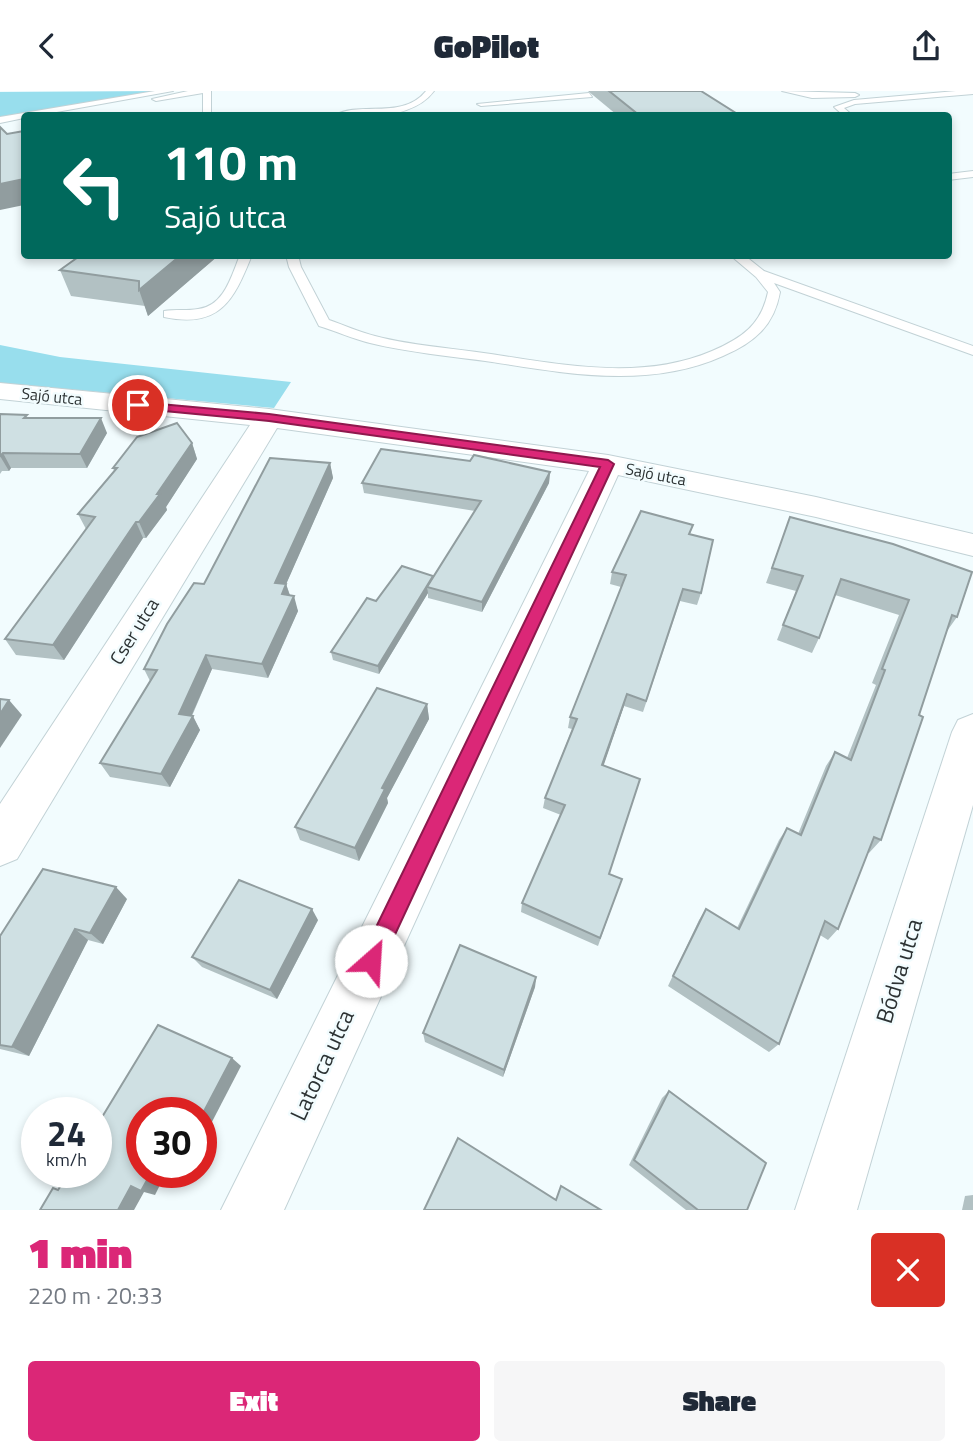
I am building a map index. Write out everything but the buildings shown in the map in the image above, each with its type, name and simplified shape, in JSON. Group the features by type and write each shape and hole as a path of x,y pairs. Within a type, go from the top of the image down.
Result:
{"street":[{"name":"Sajó utca","path":"0,391 269,418 608,464 816,506 973,545"},
{"name":"Cser utca","path":"0,844 269,418"},
{"name":"Latorca utca","path":"253,1210 608,464"},
{"name":"Bódva utca","path":"826,1210 973,732"}],"lane":[{"path":"49,112 169,91"},
{"path":"84,112 204,91 206,112"},
{"path":"367,112 405,108 419,103 430,91"},
{"path":"786,91 832,97 903,91"},
{"path":"844,112 838,107 854,102 973,92"},
{"path":"489,112 478,101 589,95"},
{"path":"0,120 21,117"},
{"path":"0,127 21,124"},
{"path":"952,177 973,174"},
{"path":"169,314 197,315 219,308 228,299 244,259"},
{"path":"293,259 324,323 374,340 597,374 642,373 680,367 713,357 751,337 770,314 774,292 760,274 741,259"},
{"path":"760,274 973,351"}],"shaded area":[{"path":"165,91 46,112 21,112 21,116 0,120 0,92"},
{"path":"0,345 60,357 291,382 274,408 0,383"}],"route":[{"path":"138,405 269,418 608,464 371,961"}]}
